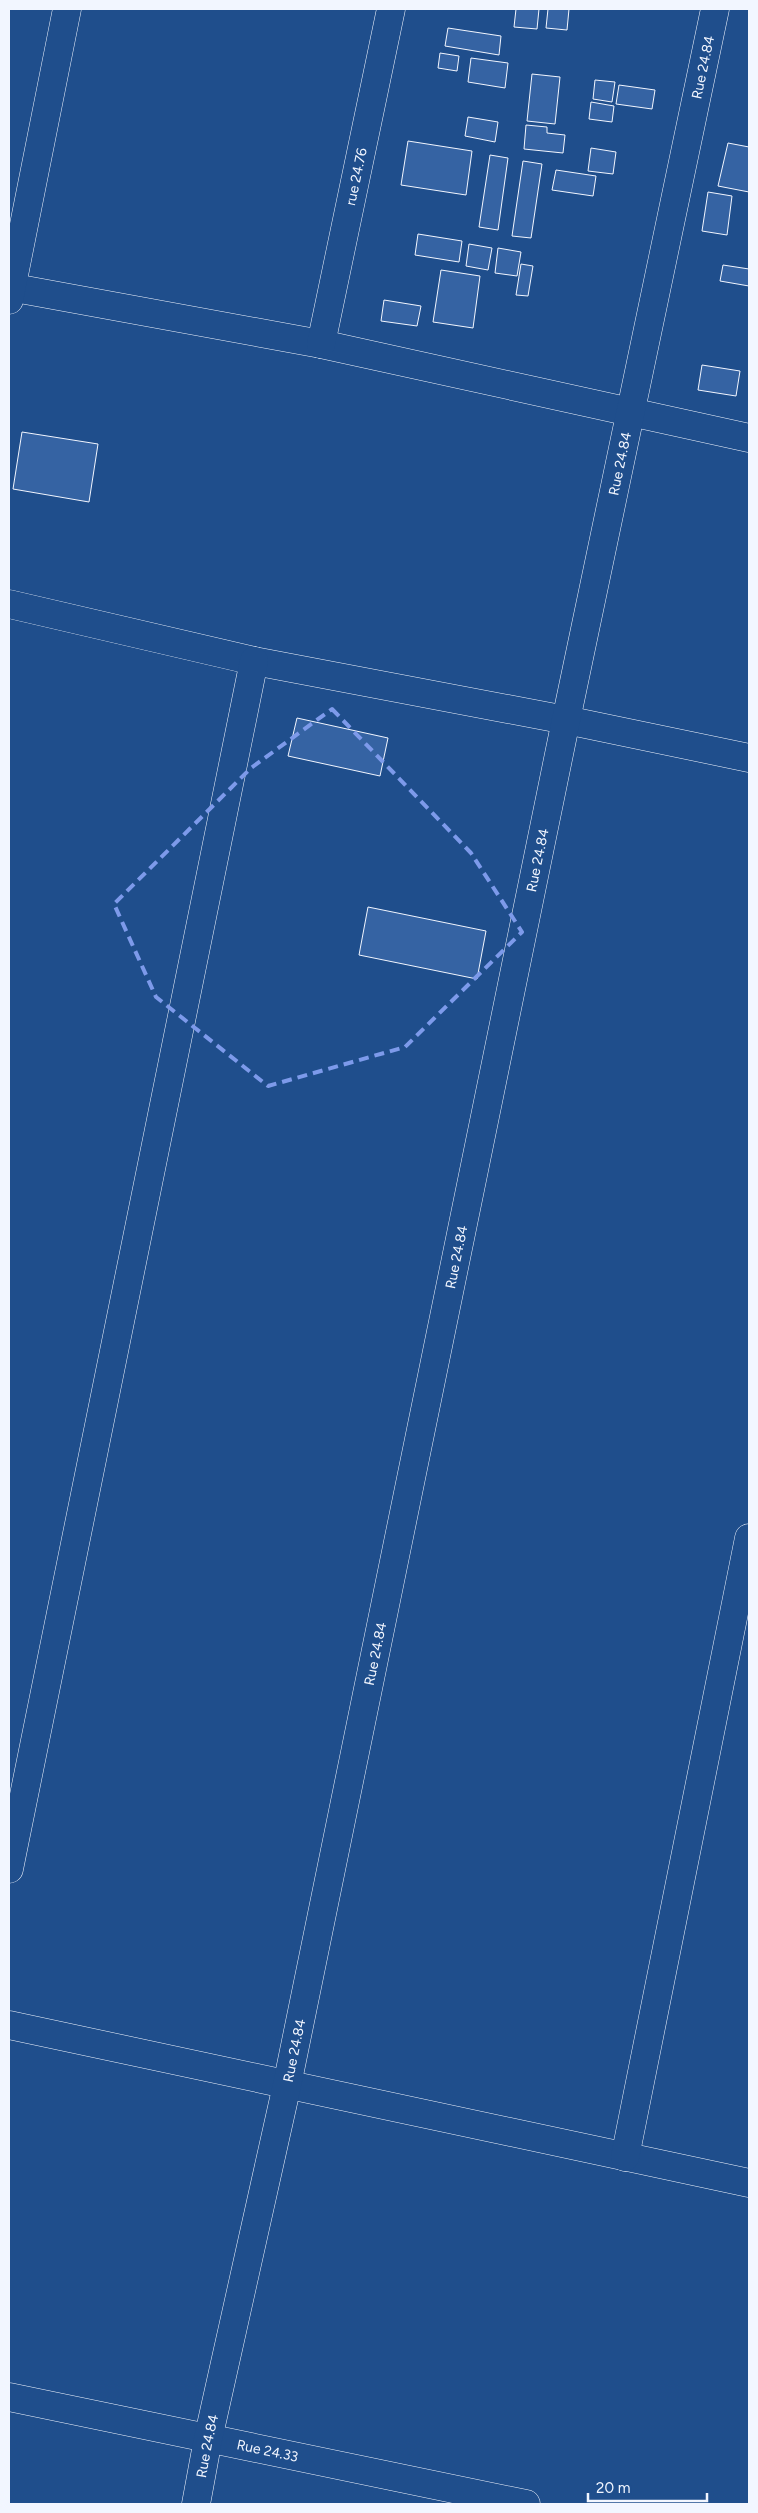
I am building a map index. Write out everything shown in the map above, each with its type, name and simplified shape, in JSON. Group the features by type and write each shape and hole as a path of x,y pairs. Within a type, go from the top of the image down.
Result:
{"street":[{"path":"67,9 10,291 321,344 749,438"},
{"name":"rue 24.76","path":"321,344 391,9"},
{"name":"Rue 24.84","path":"196,2504 208,2439 287,2085 566,720 715,9"},
{"path":"9,604 254,662 566,720 749,758"},
{"path":"9,1869 254,662"},
{"path":"625,2157 749,1538"},
{"path":"9,2025 749,2184"},
{"name":"Rue 24.33","path":"9,2397 526,2504"}],"highlighted area":[{"path":"332,709 471,853 522,932 405,1047 268,1086 156,997 114,904 251,768"}],"building":[{"path":"516,9 539,9 537,29 514,27"},
{"path":"548,9 569,9 567,30 546,28"},
{"path":"448,28 501,36 499,55 445,46"},
{"path":"440,53 459,56 457,71 438,68"},
{"path":"471,58 508,63 505,88 468,82"},
{"path":"532,74 560,77 555,124 527,121"},
{"path":"595,80 615,82 612,102 593,99"},
{"path":"619,85 655,90 652,109 616,104"},
{"path":"591,102 614,106 612,122 589,119"},
{"path":"468,117 498,122 495,142 465,136"},
{"path":"526,125 547,127 547,133 565,135 563,153 524,149"},
{"path":"408,141 472,151 466,195 401,185"},
{"path":"728,143 749,147 749,192 718,186"},
{"path":"591,148 616,152 613,174 588,171"},
{"path":"490,155 508,158 498,230 479,227"},
{"path":"523,161 542,164 531,238 512,236"},
{"path":"556,170 596,176 593,196 552,190"},
{"path":"708,192 732,196 727,235 702,231"},
{"path":"418,234 462,241 459,262 415,255"},
{"path":"469,244 492,248 488,270 466,266"},
{"path":"498,248 521,252 517,276 495,273"},
{"path":"521,264 533,266 528,296 516,295"},
{"path":"723,265 749,269 749,286 720,281"},
{"path":"441,270 480,276 473,328 433,322"},
{"path":"384,300 421,306 417,326 381,321"},
{"path":"702,365 740,371 736,396 698,390"},
{"path":"22,432 98,444 89,502 13,489"},
{"path":"297,718 388,738 380,776 288,756"},
{"path":"368,907 486,931 477,979 359,955"}]}
